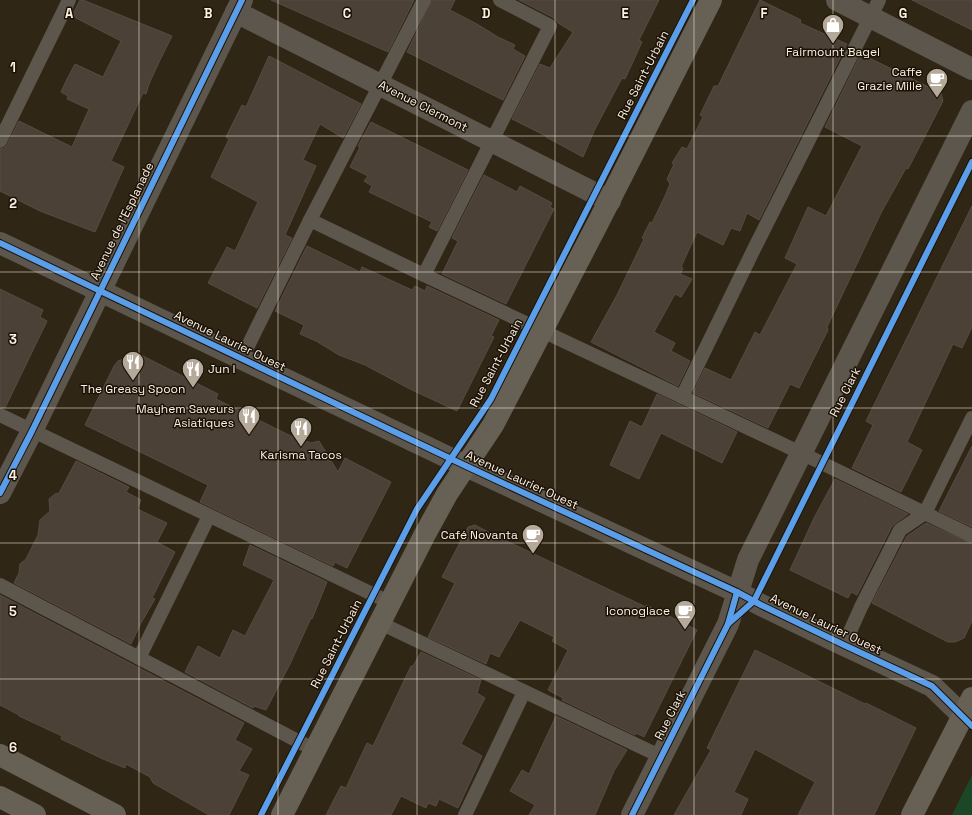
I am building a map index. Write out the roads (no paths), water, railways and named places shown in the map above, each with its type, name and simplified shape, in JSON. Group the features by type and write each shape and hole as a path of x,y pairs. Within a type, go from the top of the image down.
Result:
{"main road":[{"path":"282,815 447,494 493,425 610,201 711,0"},
{"path":"912,815 969,713"},
{"path":"0,755 115,815"},
{"path":"0,797 34,815"}],"street":[{"path":"837,0 875,9 972,69"},
{"name":"Avenue Clermont","path":"239,6 381,85 610,201"},
{"name":"Avenue de l'Esplanade","path":"0,493 32,431 239,6"},
{"name":"Rue Clark","path":"632,815 728,624 748,560 800,453 972,111"},
{"name":"Avenue Laurier Ouest","path":"0,243 466,466 738,592 761,605 932,686 969,713"}],"lane":[{"path":"0,142 69,0"},
{"path":"242,358 310,220 424,0"},
{"path":"424,275 550,26 500,0"},
{"path":"682,397 754,249 875,9"},
{"path":"310,220 972,536"},
{"path":"0,415 391,603"},
{"path":"844,645 861,607 900,530 925,513 972,418"},
{"path":"139,658 209,516"},
{"path":"0,585 315,750"},
{"path":"380,623 662,757"},
{"path":"465,815 524,692"}],"place":[{"name":"Fairmount Bagel","path":"833,44"},
{"name":"Caffe Grazie Mille","path":"937,98"},
{"name":"The Greasy Spoon","path":"133,382"},
{"name":"Jun I","path":"193,388"},
{"name":"Mayhem Saveurs Asiatiques","path":"249,436"},
{"name":"Karisma Tacos","path":"301,448"},
{"name":"Café Novanta","path":"533,554"},
{"name":"Iconoglace","path":"685,630"}]}
